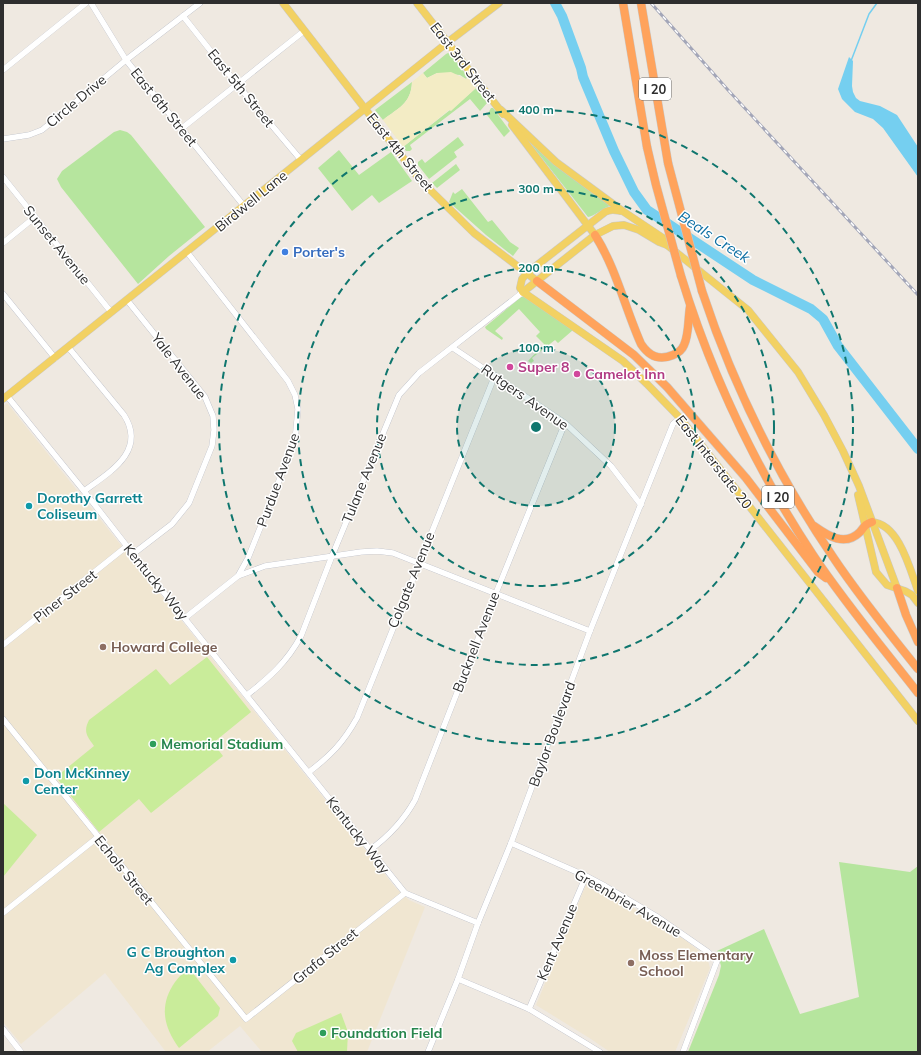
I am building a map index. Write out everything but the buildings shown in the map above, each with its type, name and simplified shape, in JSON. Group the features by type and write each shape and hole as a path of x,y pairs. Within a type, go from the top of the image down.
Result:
{"highway":[{"name":"I 20","path":"623,3 647,147 656,185 690,306 720,382 758,461 789,516 813,554 834,584 918,693"},
{"name":"I 20","path":"641,3 668,163 702,291 721,344 744,396 787,482 812,524 834,559 918,669"},
{"path":"595,235 611,268 641,344 649,354 656,357 667,357 678,353 682,349 687,335 690,306"},
{"path":"537,281 634,355 667,387 746,478 818,572 834,584"},
{"path":"812,524 832,538 847,539 860,532 868,523"},
{"path":"897,588 906,615 918,642"}],"main road":[{"name":"East 4th Street","path":"283,3 421,181 474,233 537,281"},
{"name":"East 3rd Street","path":"417,3 595,235"},
{"name":"Birdwell Lane","path":"5,398 448,42 499,3"},
{"path":"500,110 556,162 624,212 664,238 667,245 748,310 798,372 824,415 843,451 859,486 868,523 871,558 876,572 887,585 912,595 918,604"},
{"path":"523,292 520,288 522,279 527,273 609,210 624,212"},
{"name":"Tulane Avenue","path":"523,292 595,235 613,226 624,225 639,230 667,245"},
{"name":"East Interstate 20","path":"523,292 623,361 680,418 918,722"},
{"path":"868,523 897,588"},
{"path":"868,523 878,523 884,526 898,541 907,559 918,591"}],"street":[{"path":"3,70 86,3"},
{"name":"East 6th Street","path":"91,3 126,60 244,206"},
{"name":"Circle Drive","path":"3,139 28,135 42,130 126,60 200,3"},
{"name":"East 5th Street","path":"182,16 301,160"},
{"path":"181,129 236,83 304,31"},
{"name":"Sunset Avenue","path":"3,177 112,312"},
{"path":"3,243 35,217"},
{"name":"Purdue Avenue","path":"185,618 238,576 248,558 295,441 298,408 295,395 288,381 187,252"},
{"name":"Tulane Avenue","path":"247,695 280,668 301,636 332,556 399,395 419,373 523,292"},
{"path":"3,294 55,358"},
{"name":"Yale Avenue","path":"127,300 205,397 213,416 214,430 212,446 189,503 172,524 133,554"},
{"path":"68,347 124,415 129,423 132,433 127,455 117,466 84,491"},
{"name":"Rutgers Avenue","path":"453,348 566,423 611,466 641,505"},
{"name":"Colgate Avenue","path":"309,772 326,760 337,748 356,718 495,375"},
{"name":"Kentucky Way","path":"5,398 84,491 405,893 478,923"},
{"name":"Baylor Boulevard","path":"428,1052 511,843 590,631 673,424 680,418"},
{"name":"Bucknell Avenue","path":"370,850 397,826 410,810 415,800 496,593 566,423"},
{"name":"Piner Street","path":"3,645 127,546"},
{"path":"238,576 265,566 332,556 378,551 393,553 419,562 590,631"},
{"name":"Echols Street","path":"3,719 246,1019"},
{"path":"3,913 98,837"},
{"name":"Greenbrier Avenue","path":"511,843 586,876 656,916 708,952 717,961 683,1052"},
{"name":"Kent Avenue","path":"529,1009 586,876"},
{"name":"Grafa Street","path":"246,1019 405,893"},
{"path":"458,979 529,1009 600,1052"},
{"path":"3,1029 21,1052"}],"shaded area":[{"name":"Howard College","path":"7,403 395,887 409,900 425,907 367,1052 262,1052 240,1026 207,1052 166,1052 105,973 21,1044 3,1022 3,406"},
{"name":"Moss Elementary School","path":"588,880 685,940 707,957 710,968 675,1052 610,1052 536,1005"}],"green space":[{"path":"448,53 468,77 466,79 460,75 437,73 427,78 423,73"},
{"path":"412,82 409,96 403,105 383,120 375,110"},
{"path":"476,88 487,103 480,111 470,99 410,145 412,149 410,151 406,151 403,147 451,110"},
{"path":"491,108 493,108 510,131 504,137 487,115"},
{"path":"120,130 131,135 205,227 169,256 138,284 61,187 57,179 62,171 114,132"},
{"path":"458,137 464,145 454,152 457,157 429,179 418,165 418,162 422,159 425,163"},
{"path":"531,144 610,206 593,216 588,217"},
{"path":"339,150 359,175 391,152 412,181 379,203 372,195 352,211 318,168"},
{"path":"456,164 460,170 437,188 432,183"},
{"path":"462,189 488,222 492,220 510,242 519,248 513,256 486,235 449,202 453,192 455,194"},
{"path":"521,297 525,297 573,330 558,343 555,340 532,358 534,361 531,363 528,361 544,344 536,336 540,332 519,309 495,331 503,338 502,340 485,327"},
{"name":"Memorial Stadium","path":"207,657 251,712 213,743 223,756 151,813 139,799 99,832 56,777 94,746 86,731 89,720 156,669 170,685"},
{"path":"3,803 37,835 3,877"},
{"path":"839,862 910,872 918,866 918,1052 688,1052 719,975 721,966 717,951 764,929 800,1014 859,997"},
{"path":"189,971 192,972 220,1008 218,1016 179,1048 166,1024 165,1007 170,991 175,982 183,974"},
{"name":"Foundation Field","path":"341,1013 348,1032 347,1052 298,1052 292,1041 296,1033"}],"sand":[{"path":"451,72 466,79 468,77 476,88 451,111 449,110 403,147 383,120 403,105 409,96 412,82 423,73 427,78 437,73"}],"water":[{"path":"849,57 853,61 852,86 856,98 860,101 880,106 897,115 918,147 918,177 883,128 873,119 855,112 842,99 838,89"}],"waterway":[{"name":"Beals Creek","path":"555,3 562,16 583,77 614,151 634,192 647,210 753,280 811,309 823,319 838,346 918,449"},
{"path":"851,61 869,14 877,3"}],"railway":[{"path":"651,3 728,90 918,295"}],"place":[{"name":"Porter's","path":"285,252"},
{"name":"Super 8","path":"510,367"},
{"name":"Camelot Inn","path":"577,374"},
{"name":"Dorothy Garrett Coliseum","path":"29,506"},
{"name":"Howard College","path":"103,647"},
{"name":"Memorial Stadium","path":"153,744"},
{"name":"Don McKinney Center","path":"26,781"},
{"name":"G C Broughton Ag Complex","path":"233,960"},
{"name":"Moss Elementary School","path":"631,963"},
{"name":"Foundation Field","path":"323,1033"}]}
